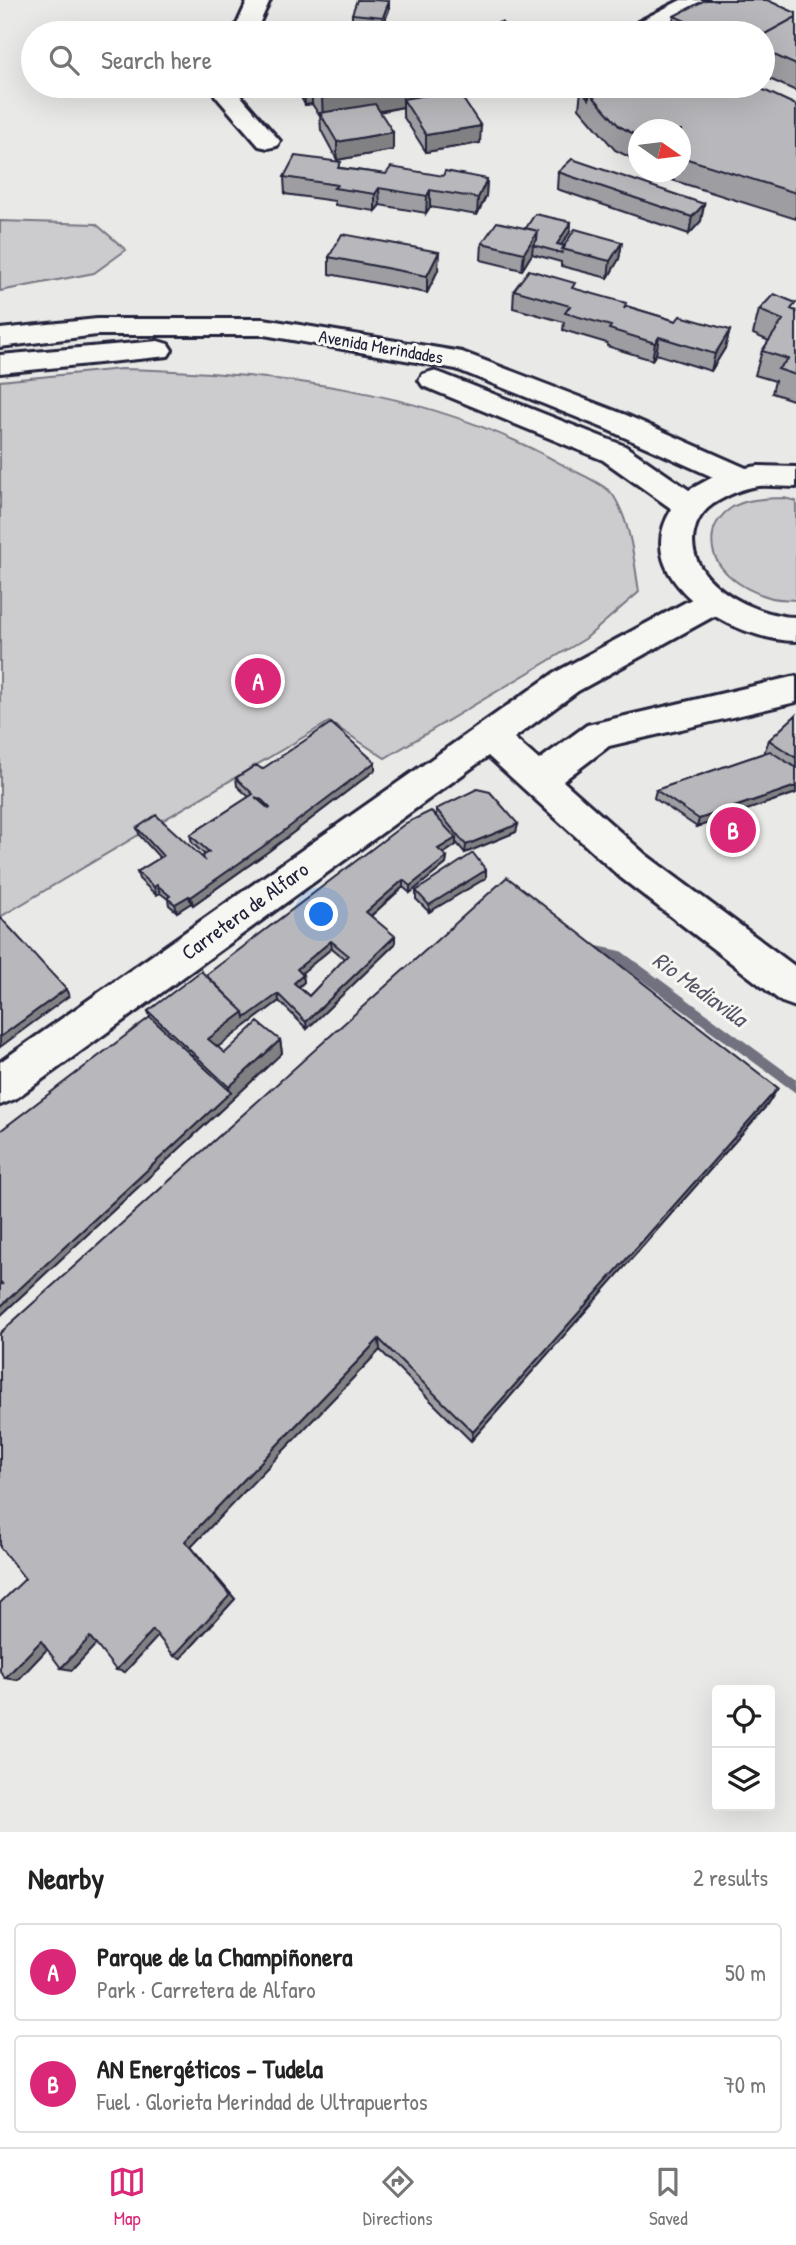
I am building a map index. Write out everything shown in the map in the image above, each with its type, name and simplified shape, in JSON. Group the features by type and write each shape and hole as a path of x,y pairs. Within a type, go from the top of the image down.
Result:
{"main road":[{"path":"249,21 259,0"},
{"path":"657,21 697,0"},
{"path":"229,98 268,141"},
{"name":"Avenida Merindades","path":"0,338 97,327 264,327 462,361 616,422 739,477"},
{"name":"Avenida Merindades","path":"0,364 144,350 306,353 444,382 614,453 688,505"},
{"path":"796,477 760,474 739,477 710,488 688,505 676,530 678,558 691,581 713,602 748,620 796,629"},
{"name":"Carretera de Alfaro","path":"0,1086 566,682 713,602"},
{"path":"537,780 599,735 796,689"},
{"path":"490,737 633,866 796,990"}],"shaded area":[{"path":"0,221 96,224 126,250 94,273 0,291"},
{"path":"121,369 236,375 349,390 458,418 511,439 610,491 628,530 639,592 585,639 385,758 329,722 0,917 0,381"},
{"path":"784,498 796,501 796,600 772,598 737,582 728,575 715,557 713,546 715,527 731,508 750,501"}],"building":[{"path":"357,0 389,1 383,17 352,14"},
{"path":"705,0 767,0 796,13 796,17 775,28 775,21 685,21 674,16"},
{"path":"796,17 796,65 775,55 775,28"},
{"path":"775,95 796,105 796,193 691,160 691,119 628,119 628,131 619,126 594,98 775,98"},
{"path":"462,98 481,126 426,135 403,99"},
{"path":"375,104 393,132 337,142 320,113"},
{"path":"295,156 341,162 338,168 386,174 391,167 443,176 445,171 487,179 478,198 430,190 427,196 379,188 375,194 284,177"},
{"path":"572,159 628,178 628,182 639,182 704,204 692,217 558,172"},
{"path":"535,214 571,222 557,244 565,246 562,253 533,245 538,231 526,228"},
{"path":"497,222 538,231 524,253 482,243"},
{"path":"575,229 622,242 610,261 562,249"},
{"path":"342,234 439,252 427,276 329,257"},
{"path":"529,270 575,283 572,288 626,303 624,309 626,306 676,321 680,316 730,330 715,354 659,337 655,343 609,329 611,326 565,313 570,306 514,290"},
{"path":"774,294 796,303 791,309 796,311 796,375 778,369 788,359 762,351 783,320 759,310"},
{"path":"796,715 796,758 769,740"},
{"path":"331,723 375,762 191,897 175,904 157,885 154,887 137,872 163,856 137,828 156,815 204,859 203,856 209,852 190,835 253,794 236,778 256,765 262,769"},
{"path":"770,751 796,768 796,786 699,819 656,790"},
{"path":"477,789 490,792 518,824 466,845 436,809"},
{"path":"431,811 456,838 438,849 447,857 410,886 403,880 366,912 395,936 306,1022 278,994 245,1018 244,1012 206,975 406,823","holes":["331,941 348,955 309,996 294,983 303,975 297,969"]},
{"path":"473,853 486,870 429,905 416,891"},
{"path":"507,877 778,1088 473,1432 379,1339 185,1541 230,1595 174,1656 153,1630 116,1670 90,1637 61,1668 41,1641 5,1678 0,1671 0,1603 25,1579 0,1547 0,1333"},
{"path":"0,917 66,989 0,1037"},
{"path":"201,971 244,1012 208,1039 225,1053 258,1022 280,1040 229,1087 148,1011"},
{"path":"150,1017 231,1092 0,1307 0,1282 3,1285 0,1281 0,1131"}],"waterway":[{"name":"Rio Mediavilla","path":"588,949 617,955 796,1087"}],"place":[{"name":"Parque de la Champiñonera","path":"258,681"},
{"name":"AN Energéticos - Tudela","path":"733,830"}]}
